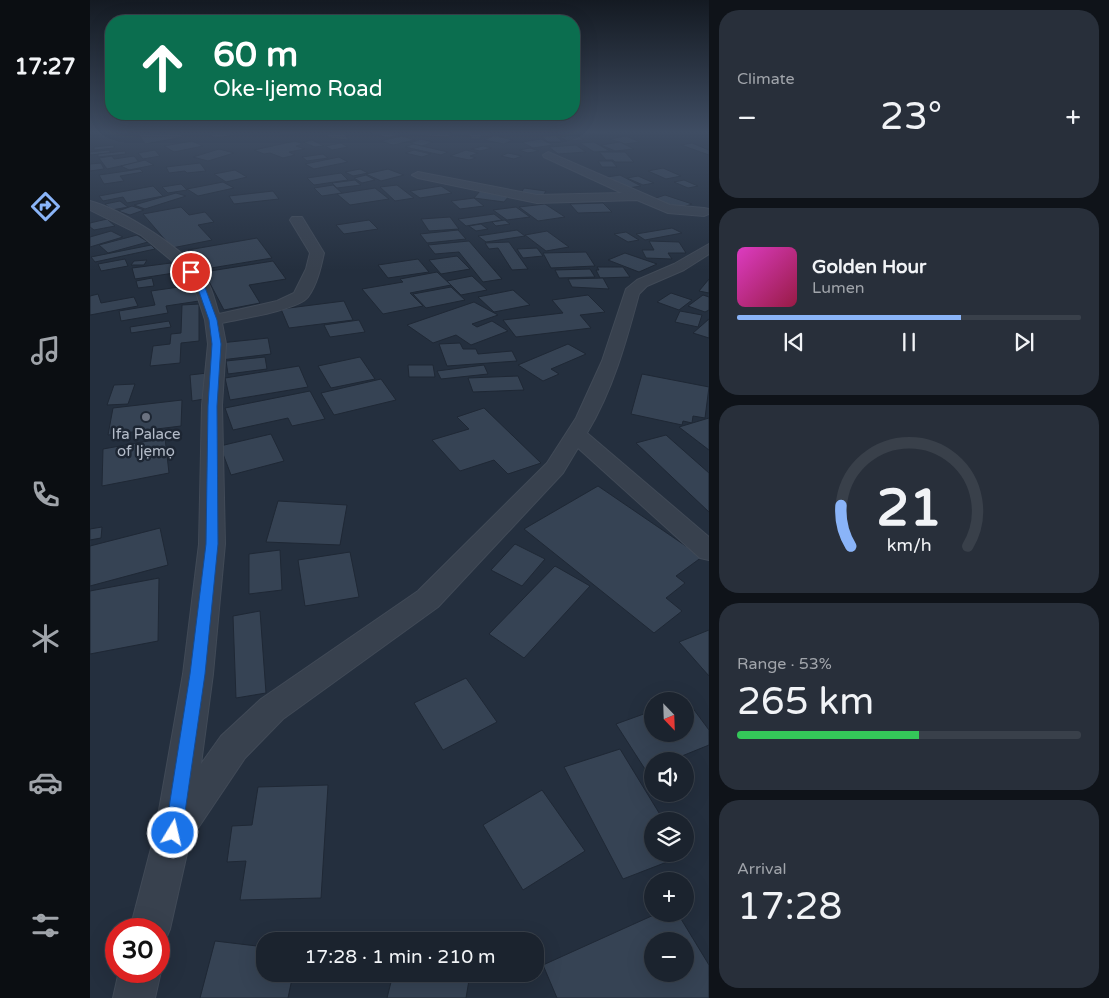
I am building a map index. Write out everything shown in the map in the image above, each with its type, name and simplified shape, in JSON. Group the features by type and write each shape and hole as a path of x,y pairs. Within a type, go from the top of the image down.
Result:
{"street":[{"path":"430,178 537,200 639,196"},
{"path":"598,178 668,209 707,213"},
{"path":"90,205 146,232 182,262 200,282 213,320 217,344 212,406 212,544 198,674 173,833 153,918"},
{"path":"213,320 282,305 301,296 313,269 317,253 297,220"},
{"path":"173,833 233,747 272,710 428,599 555,468 586,418 611,361 632,292 642,284 679,267 709,248"},
{"path":"576,435 709,551"},
{"path":"134,998 137,983"}],"building":[{"path":"100,178 121,178 124,181 104,184"},
{"path":"219,178 245,178 226,182"},
{"path":"307,178 346,178 348,180 314,185"},
{"path":"354,178 371,178 375,180 362,183"},
{"path":"374,178 394,178 381,181"},
{"path":"608,178 625,178 641,186 628,188"},
{"path":"627,178 642,178 654,183 643,185"},
{"path":"355,180 361,185 337,188 332,183"},
{"path":"684,180 698,186 688,188 674,182"},
{"path":"223,182 234,188 198,196 187,189"},
{"path":"181,184 187,190 168,193 162,187"},
{"path":"333,185 342,193 322,196 314,188"},
{"path":"397,185 414,198 395,201 380,187"},
{"path":"153,186 163,196 127,203 123,197 103,201 99,196"},
{"path":"441,186 452,193 420,198 410,191"},
{"path":"375,188 389,199 350,205 337,194"},
{"path":"524,188 546,191 542,197 520,195"},
{"path":"273,191 279,199 234,204 229,196"},
{"path":"480,191 510,195 504,202 474,198"},
{"path":"176,193 186,196 145,209 134,205"},
{"path":"665,195 692,204 680,208 653,199"},
{"path":"474,198 484,206 460,209 451,201"},
{"path":"120,201 128,207 112,210 105,204"},
{"path":"603,203 612,212 578,213 570,204"},
{"path":"545,204 565,217 538,221 519,207"},
{"path":"132,206 144,210 130,215 118,211"},
{"path":"181,207 189,215 205,212 214,222 198,225 212,240 172,248 143,214"},
{"path":"516,207 530,217 507,220 493,210"},
{"path":"494,214 502,220 466,226 458,219"},
{"path":"450,217 459,229 429,231 421,219"},
{"path":"107,219 115,226 94,230 90,227 90,223"},
{"path":"369,220 378,229 344,234 336,225"},
{"path":"505,220 510,224 496,226 492,222"},
{"path":"481,224 488,229 476,231 469,226"},
{"path":"672,228 682,233 645,240 636,234"},
{"path":"458,230 466,239 427,243 420,234"},
{"path":"517,230 525,236 486,242 478,236"},
{"path":"111,231 123,237 90,247 90,237"},
{"path":"547,231 569,247 546,251 525,235"},
{"path":"626,232 639,240 628,242 614,234"},
{"path":"137,235 148,242 108,253 99,245"},
{"path":"257,238 272,258 199,270 188,250"},
{"path":"469,241 502,279 483,282 459,252 435,254 428,245"},
{"path":"649,241 679,242 686,253 668,253 672,259 646,258 642,250 654,250"},
{"path":"509,242 528,269 512,270 498,248 489,249 485,243"},
{"path":"151,245 155,249 95,262 91,257"},
{"path":"537,248 543,256 523,258 517,249"},
{"path":"586,252 595,266 551,268 543,253"},
{"path":"625,253 657,264 639,272 608,260"},
{"path":"457,256 470,269 441,274 429,260"},
{"path":"125,259 128,266 101,271 98,264"},
{"path":"418,259 429,272 388,278 378,265"},
{"path":"147,260 144,265 131,265 134,261"},
{"path":"273,261 286,279 249,285 260,303 224,310 204,272"},
{"path":"171,263 174,273 135,279 132,268"},
{"path":"597,267 623,267 630,277 600,278 596,270 599,270"},
{"path":"590,269 595,277 559,278 555,270"},
{"path":"437,272 451,285 410,293 423,306 383,314 362,289 403,282 400,279"},
{"path":"472,276 487,290 461,295 447,281"},
{"path":"152,278 154,286 138,288 136,281"},
{"path":"603,278 609,289 572,287 568,279"},
{"path":"709,279 709,293 699,291"},
{"path":"193,285 199,301 166,306 168,313 121,321 119,311 155,305 151,291"},
{"path":"451,287 465,300 426,308 413,294"},
{"path":"513,290 530,305 494,312 478,297"},
{"path":"671,293 692,300 679,310 657,302"},
{"path":"98,294 101,303 134,297 138,306 90,315 90,296"},
{"path":"588,295 605,312 580,315 591,328 516,337 503,320 563,313 552,300"},
{"path":"703,295 709,297 709,310 705,312 688,306"},
{"path":"344,301 353,320 289,328 281,309"},
{"path":"474,302 498,315 472,324 477,327 492,321 508,331 471,345 456,335 433,343 407,325"},
{"path":"199,304 199,341 181,343 180,363 150,366 153,346 170,344 171,334 181,333 182,305"},
{"path":"680,311 702,315 698,327 675,322"},
{"path":"709,319 709,338 693,333"},
{"path":"359,320 365,332 330,337 324,325"},
{"path":"169,321 171,327 131,333 130,327"},
{"path":"268,338 271,354 221,360 220,343"},
{"path":"460,343 463,349 476,349 478,354 512,351 517,361 447,366 439,344"},
{"path":"568,344 586,354 551,369 559,374 543,381 518,365"},
{"path":"265,357 267,369 228,374 226,361"},
{"path":"360,357 375,379 331,388 318,366"},
{"path":"408,365 433,365 435,377 409,377"},
{"path":"484,365 488,374 441,379 437,371"},
{"path":"299,366 308,387 230,400 225,378"},
{"path":"207,373 210,398 192,401 190,375"},
{"path":"642,374 709,387 705,418 693,416 692,423 683,421 682,425 631,414"},
{"path":"518,376 524,390 473,392 468,378"},
{"path":"381,379 396,400 334,415 321,393"},
{"path":"135,384 128,404 107,405 114,385"},
{"path":"310,391 325,419 292,426 288,418 233,430 225,408"},
{"name":"Ifa Palace of Ijẹmọ","path":"182,400 181,426 108,435 113,408"},
{"path":"484,408 541,463 508,474 494,460 460,471 432,440 469,429 457,417"},
{"path":"709,418 709,450 679,427"},
{"path":"271,434 284,461 231,475 220,446"},
{"path":"666,435 709,473 709,512 636,443"},
{"path":"165,438 169,473 102,486 103,449"},
{"path":"598,486 702,557 676,576 685,583 666,598 682,611 654,633 524,529"},
{"path":"278,501 347,505 340,545 266,542"},
{"path":"102,527 101,538 90,540 90,529"},
{"path":"160,528 168,565 90,586 90,546"},
{"path":"515,544 545,559 522,586 491,570"},
{"path":"280,550 282,590 249,594 249,554"},
{"path":"350,552 359,597 305,606 298,560"},
{"path":"555,566 590,586 524,658 489,634"},
{"path":"159,578 158,641 90,654 90,591"},
{"path":"260,611 266,693 236,698 233,616"},
{"path":"709,630 709,676 679,642"},
{"path":"466,678 497,722 443,750 414,703"},
{"path":"694,710 709,730 709,745 692,752 644,752 644,768 616,724 644,714 644,742 694,742"},
{"path":"620,749 644,788 644,802 652,802 658,812 644,812 644,862 667,862 623,879 564,767"},
{"path":"328,785 321,898 240,900 246,861 227,862 232,826 252,825 258,787"},
{"path":"542,790 585,851 523,890 483,825"},
{"path":"644,919 644,922 683,922 689,932 644,932 644,982 694,982 694,940 709,965 709,998 557,998 544,965"},
{"path":"215,941 256,946 256,982 291,982 288,998 200,998"},
{"path":"391,982 469,982 466,998 387,998"}],"place":[{"name":"Ifa Palace of Ijẹmọ","path":"146,417"}],"route":[{"path":"173,833 198,674 212,544 212,406 217,344 213,320 200,282 191,272"}]}
